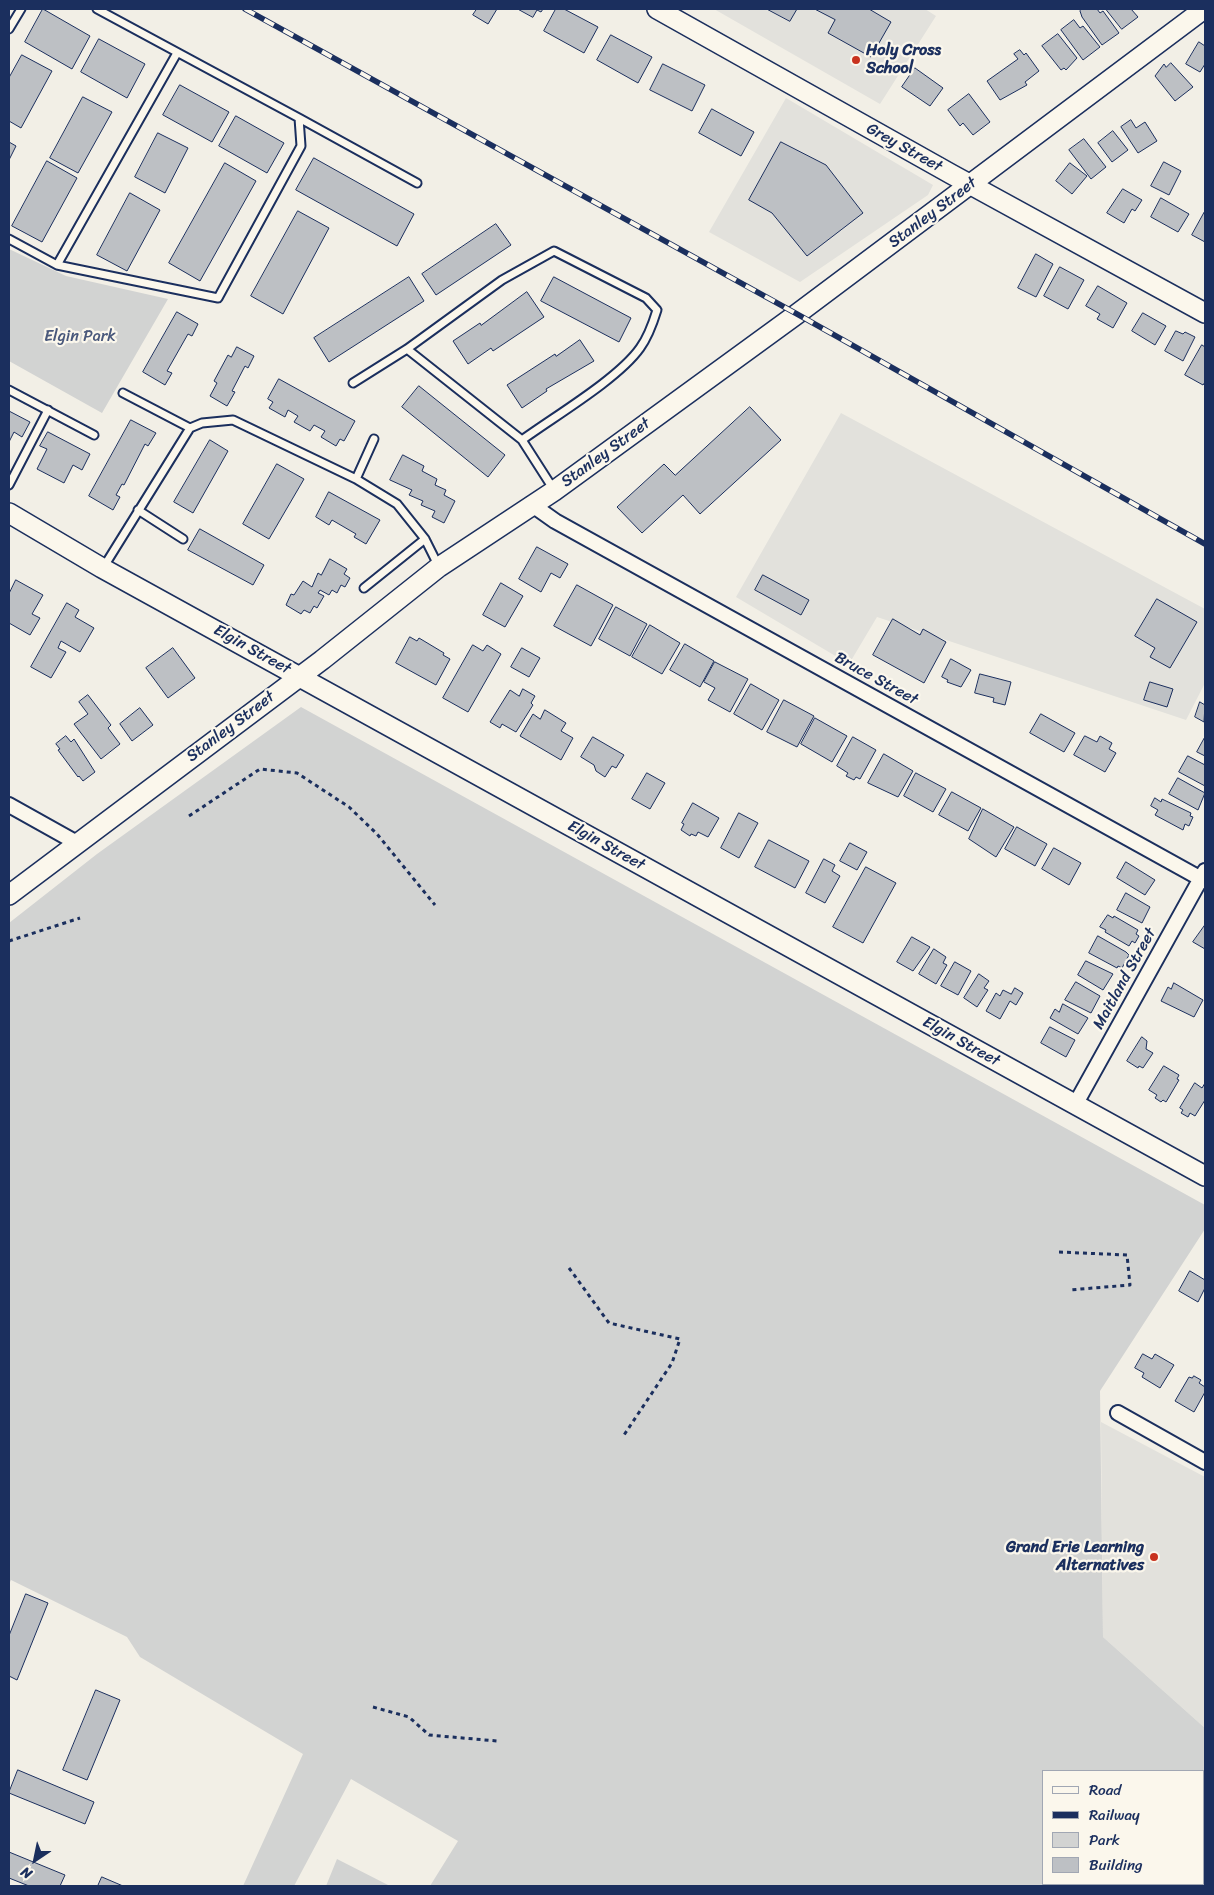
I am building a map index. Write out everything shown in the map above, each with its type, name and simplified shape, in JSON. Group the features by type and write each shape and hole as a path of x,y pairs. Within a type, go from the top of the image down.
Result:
{"street":[{"name":"Grey Street","path":"657,9 970,185 1205,314"},
{"name":"Stanley Street","path":"9,895 439,567 531,504 554,491 970,185 1200,11"},
{"name":"Bruce Street","path":"531,504 555,521 1204,876"},
{"name":"Elgin Street","path":"9,513 102,568 1205,1176"},
{"path":"9,805 77,843"},
{"name":"Maitland Street","path":"1075,1105 1204,876"},
{"path":"1118,1413 1205,1462"}],"lane":[{"path":"9,29 20,9"},
{"path":"97,9 417,183"},
{"path":"58,265 177,53"},
{"path":"9,239 58,265 218,298 301,146 299,118"},
{"path":"353,382 407,349 502,280 554,251 646,298 657,310 652,326 640,349 612,375 522,440"},
{"path":"407,349 522,440 554,491"},
{"path":"9,390 94,435"},
{"path":"123,393 190,428"},
{"path":"9,485 48,410"},
{"path":"102,568 190,428 202,424 233,420 356,479 397,504 425,539 439,567"},
{"path":"356,479 374,439"},
{"path":"138,510 183,539"},
{"path":"364,588 425,539"}],"path":[{"path":"190,816 260,769 296,773 349,807 377,834 435,905"},
{"path":"9,941 80,918"},
{"path":"1059,1252 1126,1255 1130,1285 1069,1290"},
{"path":"569,1268 609,1323 680,1339 672,1363 624,1435"},
{"path":"373,1707 409,1717 429,1735 497,1741"}],"shaded area":[{"name":"Holy Cross School","path":"714,9 925,9 936,16 880,104"},
{"path":"786,98 933,185 928,195 800,282 709,232"},
{"path":"841,413 1205,609 1205,683 1186,720 877,617 849,664 736,597"},
{"name":"Grand Erie Learning Alternatives","path":"1101,1422 1205,1477 1205,1728 1103,1637"}],"green space":[{"name":"Elgin Park","path":"9,249 66,276 168,299 102,413 9,361"},
{"path":"301,707 1205,1205 1205,1229 1100,1391 1103,1637 1205,1728 1205,1886 430,1886 458,1841 351,1779 294,1886 243,1886 303,1754 140,1657 127,1637 11,1580 9,1584 9,923 97,854"},
{"path":"337,1859 390,1886 326,1886"}],"building":[{"path":"43,9 90,36 72,69 25,42"},
{"path":"477,9 497,9 488,24 473,15"},
{"path":"518,9 543,9 541,12 537,10 533,17"},
{"path":"556,9 564,9 598,27 584,53 544,31"},
{"path":"767,9 797,9 790,21"},
{"path":"815,9 869,9 891,22 871,57 828,33 835,20"},
{"path":"1082,9 1097,9 1100,13 1103,11 1119,33 1102,45 1082,17 1080,11"},
{"path":"1106,9 1131,9 1138,17 1122,29"},
{"path":"1074,20 1080,28 1083,26 1100,47 1083,60 1061,30"},
{"path":"1058,34 1077,58 1066,70 1064,68 1061,70 1042,46"},
{"path":"611,35 652,57 638,83 597,60"},
{"path":"99,39 145,64 127,98 81,72"},
{"path":"1199,42 1205,46 1205,64 1200,72 1186,64"},
{"path":"1020,50 1024,55 1026,53 1039,71 1025,82 1027,85 1000,100 987,81 1018,59 1014,54"},
{"path":"22,55 52,71 21,128 9,121 9,78"},
{"path":"1171,63 1193,87 1175,101 1155,76 1164,64 1166,67"},
{"path":"663,64 705,85 692,111 650,90"},
{"path":"915,68 943,88 930,106 902,87"},
{"path":"180,85 229,112 212,142 163,115"},
{"path":"969,94 990,122 973,135 963,123 960,126 948,110"},
{"path":"83,97 112,112 78,173 50,158"},
{"path":"712,109 754,132 741,156 699,133"},
{"path":"236,116 284,143 267,173 219,146"},
{"path":"1131,120 1136,128 1145,122 1157,141 1138,153 1121,127"},
{"path":"1113,131 1128,150 1112,162 1098,143"},
{"path":"158,133 188,148 165,193 135,177"},
{"path":"1084,139 1106,167 1091,179 1069,150"},
{"path":"9,142 16,146 9,160"},
{"path":"781,142 826,165 863,213 807,256 772,213 749,200"},
{"path":"314,158 414,214 397,246 296,190"},
{"path":"47,161 77,178 42,242 12,226"},
{"path":"1164,162 1181,171 1169,195 1151,186"},
{"path":"225,163 256,181 200,281 169,263"},
{"path":"1070,163 1087,176 1072,194 1056,181"},
{"path":"1123,189 1142,200 1135,211 1132,209 1124,223 1107,213"},
{"path":"130,193 160,210 127,271 97,255"},
{"path":"1161,198 1189,214 1178,232 1151,217"},
{"path":"298,211 329,228 283,314 251,296"},
{"path":"1205,211 1205,242 1192,235"},
{"path":"496,224 511,245 436,295 422,274"},
{"path":"1036,254 1053,264 1036,297 1018,288"},
{"path":"1060,267 1084,280 1068,309 1044,296"},
{"path":"409,277 424,301 329,362 314,338"},
{"path":"554,277 631,318 619,342 541,301"},
{"path":"1098,286 1127,303 1113,328 1097,319 1100,314 1086,306"},
{"path":"527,292 544,317 493,351 491,348 468,364 453,341 480,323 481,325"},
{"path":"177,312 198,324 192,336 188,334 167,371 172,373 165,385 143,372"},
{"path":"1143,313 1166,326 1155,345 1132,331"},
{"path":"1176,331 1183,334 1185,332 1195,337 1183,361 1165,351"},
{"path":"580,340 594,361 546,389 547,391 522,408 507,385"},
{"path":"1202,345 1205,347 1205,382 1203,385 1185,375"},
{"path":"237,347 254,356 248,368 245,366 232,391 235,392 227,406 210,396 217,383 214,381 228,355 231,357"},
{"path":"279,379 355,421 344,441 340,439 336,446 321,437 325,431 314,425 310,431 294,422 298,416 288,410 285,417 269,408 273,402 268,399"},
{"path":"419,386 505,455 488,477 402,407"},
{"path":"750,407 781,440 700,514 683,495 642,533 617,507 664,464 675,475"},
{"path":"9,411 30,422 22,437 14,432 9,442"},
{"path":"131,420 156,433 148,446 145,444 124,485 122,484 116,495 120,497 113,510 89,496"},
{"path":"48,432 90,454 82,470 73,465 64,483 37,469 47,449 40,446"},
{"path":"210,440 228,451 193,513 174,502"},
{"path":"403,455 424,466 422,471 437,479 435,485 446,490 444,495 455,501 444,523 432,517 435,511 421,505 423,501 409,495 412,490 390,480"},
{"path":"277,464 304,479 269,539 243,524"},
{"path":"329,492 380,520 366,544 354,537 356,534 332,520 329,525 316,517"},
{"path":"200,529 264,565 253,585 188,550"},
{"path":"537,547 568,564 560,578 551,573 541,592 519,579"},
{"path":"330,559 347,569 344,574 350,578 345,587 341,585 337,593 332,590 329,595 320,590 318,593 324,596 317,608 314,606 310,613 304,610 301,614 286,605 291,594 294,595 303,581 312,587 318,573 321,575"},
{"path":"763,575 809,600 801,615 755,590"},
{"path":"16,580 43,595 32,614 40,618 30,635 9,623 9,594"},
{"path":"501,583 523,596 505,627 483,615"},
{"path":"577,585 613,605 591,646 554,626"},
{"path":"1157,599 1197,622 1170,668 1150,657 1155,648 1135,636"},
{"path":"67,603 79,610 75,617 94,628 80,652 61,641 58,648 66,652 51,678 31,667"},
{"path":"616,607 647,624 630,656 599,639"},
{"path":"893,619 920,635 923,629 946,642 924,683 873,655"},
{"path":"650,625 680,643 662,674 632,657"},
{"path":"410,637 417,641 419,638 444,653 443,655 450,659 436,685 396,663"},
{"path":"685,644 714,661 700,687 670,670"},
{"path":"473,645 483,651 487,645 501,654 468,712 443,698"},
{"path":"173,648 195,678 168,698 146,668"},
{"path":"522,648 540,658 529,677 511,667"},
{"path":"951,659 971,670 961,687 947,682 948,680 942,677"},
{"path":"715,662 748,679 730,712 708,700 715,688 704,682"},
{"path":"980,674 1011,682 1005,705 993,702 994,698 975,693"},
{"path":"1150,682 1173,689 1167,707 1144,700"},
{"path":"751,684 779,700 762,730 734,714"},
{"path":"523,689 535,696 531,703 533,705 516,732 502,724 500,728 490,722 510,690 519,696"},
{"path":"88,695 111,725 108,728 120,744 101,759 74,724 88,714 79,702"},
{"path":"784,700 814,716 797,747 767,732"},
{"path":"1200,702 1205,705 1204,722 1195,717"},
{"path":"140,708 153,725 132,741 120,724"},
{"path":"545,710 566,723 561,731 573,738 561,760 520,736 533,714 540,719"},
{"path":"1041,714 1075,733 1064,752 1030,733"},
{"path":"815,718 847,736 832,762 801,744"},
{"path":"66,736 71,742 74,739 95,772 83,781 58,750 60,749 56,744"},
{"path":"1085,736 1097,742 1100,736 1112,743 1109,749 1116,753 1105,772 1074,755"},
{"path":"593,737 624,755 616,768 612,766 605,777 596,771 594,765 581,757"},
{"path":"853,737 876,750 860,779 856,777 854,780 846,776 848,773 837,766"},
{"path":"1205,737 1205,756 1197,752"},
{"path":"884,754 913,771 898,797 868,783"},
{"path":"1188,756 1205,765 1205,786 1179,772"},
{"path":"647,773 665,783 650,809 632,799"},
{"path":"916,773 946,789 933,812 904,796"},
{"path":"1178,778 1205,793 1198,810 1169,794"},
{"path":"952,792 981,808 968,831 939,815"},
{"path":"1155,798 1161,802 1162,799 1191,813 1190,816 1193,817 1189,826 1185,824 1183,830 1155,815 1158,810 1151,806"},
{"path":"693,803 719,818 708,837 698,832 696,836 691,834 690,836 681,830 684,824 682,823"},
{"path":"983,809 1014,827 996,857 969,839"},
{"path":"739,813 758,823 739,858 721,848"},
{"path":"1017,827 1047,844 1035,866 1005,849"},
{"path":"769,840 809,861 795,888 755,867"},
{"path":"850,843 867,852 857,870 840,861"},
{"path":"1054,848 1081,863 1069,885 1042,869"},
{"path":"824,859 835,865 832,871 840,876 825,903 806,893"},
{"path":"1126,862 1155,880 1145,895 1117,878"},
{"path":"866,867 896,883 863,943 833,927"},
{"path":"1126,893 1150,907 1142,923 1117,910"},
{"path":"1108,915 1113,918 1114,916 1138,930 1136,934 1139,936 1135,943 1132,941 1129,946 1100,927"},
{"path":"1205,925 1205,949 1193,942"},
{"path":"1098,936 1129,955 1122,968 1118,966 1117,968 1089,953"},
{"path":"912,937 930,947 913,971 897,962"},
{"path":"934,949 946,957 943,963 947,965 936,984 919,974"},
{"path":"1086,961 1113,974 1103,990 1078,975"},
{"path":"955,962 971,971 958,995 941,986"},
{"path":"979,974 989,981 984,988 988,990 977,1007 964,998"},
{"path":"1076,982 1100,996 1091,1013 1065,1000"},
{"path":"1174,983 1203,1000 1194,1017 1161,1001 1168,987 1171,989"},
{"path":"1015,988 1023,993 1016,1005 1010,1001 1000,1019 986,1011 996,993 1000,996 1003,990 1011,994"},
{"path":"1063,1004 1088,1018 1078,1034 1050,1018 1055,1009 1059,1012"},
{"path":"1050,1027 1075,1040 1066,1057 1041,1043"},
{"path":"1142,1037 1147,1041 1146,1049 1153,1053 1143,1068 1139,1066 1138,1068 1127,1061"},
{"path":"1164,1066 1179,1075 1177,1079 1179,1080 1166,1102 1163,1100 1161,1102 1155,1098 1157,1095 1149,1090"},
{"path":"1195,1083 1202,1088 1205,1083 1205,1100 1195,1116 1190,1113 1188,1117 1181,1113 1183,1110 1180,1108"},
{"path":"1190,1271 1205,1280 1205,1288 1198,1302 1179,1291"},
{"path":"1143,1354 1152,1359 1155,1354 1174,1365 1160,1388 1142,1377 1144,1373 1135,1368"},
{"path":"1194,1376 1201,1380 1199,1383 1205,1387 1205,1392 1194,1412 1175,1401 1189,1377 1192,1378"},
{"path":"26,1594 48,1603 17,1680 9,1676 9,1636"},
{"path":"96,1690 120,1700 87,1780 63,1770"},
{"path":"18,1770 94,1802 85,1824 9,1793"},
{"path":"9,1852 65,1875 60,1886 29,1886 9,1878"},
{"path":"102,1877 123,1886 98,1886"}],"railway":[{"path":"245,9 797,314 1205,544"}],"place":[{"name":"Holy Cross School","path":"856,60"},
{"name":"Grand Erie Learning Alternatives","path":"1154,1557"}]}
